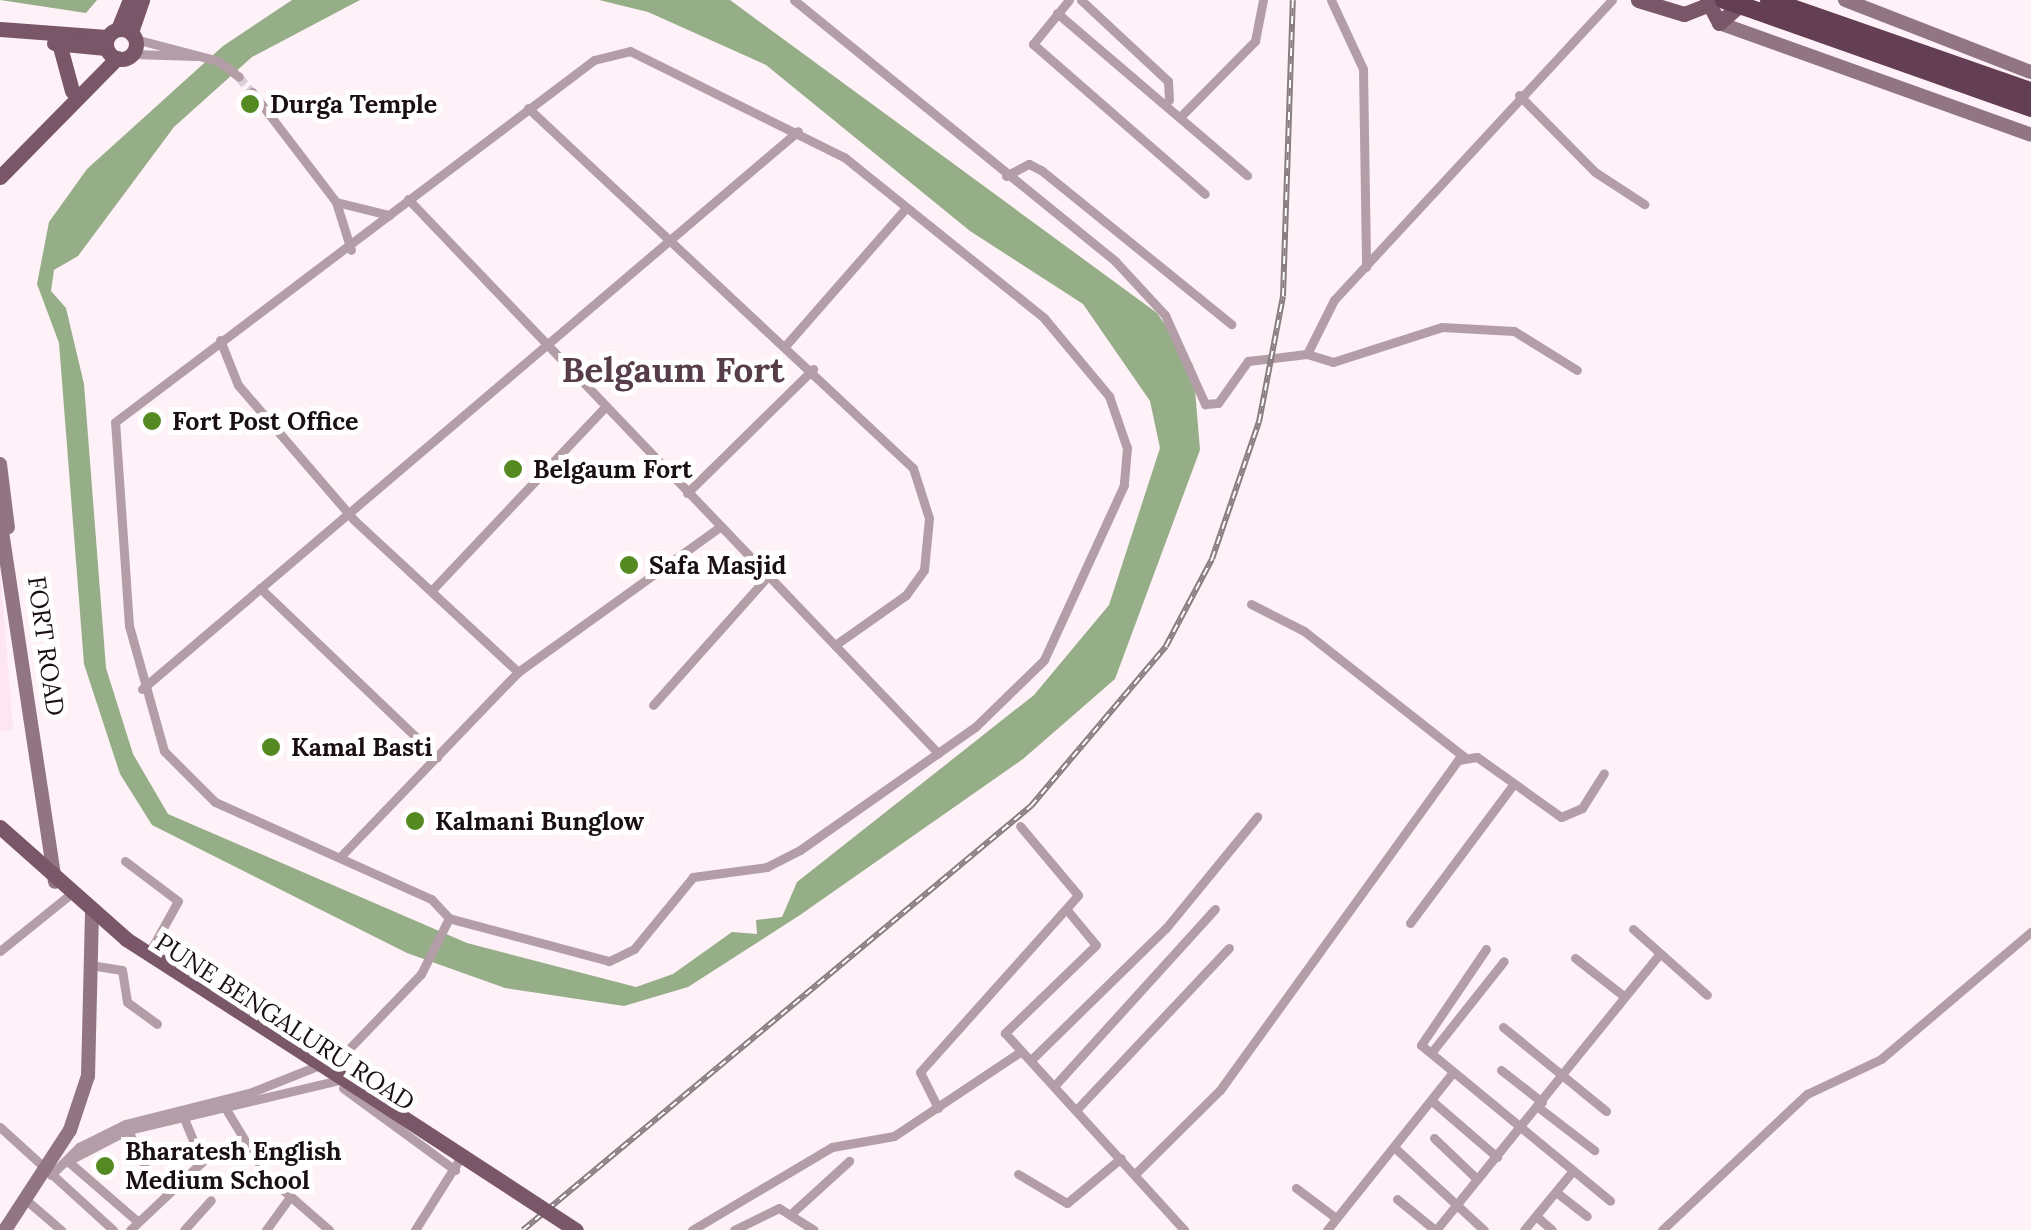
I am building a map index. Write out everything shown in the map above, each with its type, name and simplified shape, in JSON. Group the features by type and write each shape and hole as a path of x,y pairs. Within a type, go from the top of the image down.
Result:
{"highway":[{"path":"1724,0 1757,4 2031,92"},
{"path":"1757,4 2031,108"}],"main road":[{"path":"0,164 120,44 130,0"},
{"path":"0,176 120,44 142,0"},
{"path":"1638,0 1684,14 1706,3 1718,23 2031,135"},
{"path":"1845,0 2031,72"},
{"path":"1718,23 1757,4"},
{"path":"0,29 120,44"},
{"path":"0,38 120,44"},
{"path":"58,43 72,91"},
{"name":"FORT ROAD","path":"0,464 47,833"},
{"name":"FORT ROAD","path":"0,518 47,833 59,886"},
{"path":"0,827 90,916 346,1086 576,1230"},
{"name":"PUNE BENGALURU ROAD","path":"0,836 90,916 322,1067"},
{"path":"5,1230 48,1171 88,1076 90,916"},
{"name":"PUNE BENGALURU ROAD","path":"346,1086 558,1230"}],"street":[{"path":"794,0 1154,301 1205,404 1218,403 1248,361 1306,354 1334,362 1442,327 1492,327 1531,339 1577,370"},
{"path":"1069,0 1034,36 1035,48 1205,194"},
{"path":"1082,0 1168,81 1169,100 1246,174"},
{"path":"1182,114 1255,41 1263,0"},
{"path":"1332,0 1362,69 1366,267"},
{"path":"1306,354 1322,317 1519,95 1612,0"},
{"path":"1056,12 1156,100 1169,100"},
{"path":"120,44 218,61 236,75"},
{"path":"630,52 798,131 905,209 1061,335 1109,396 1127,448 1118,508 1068,624 1008,699 938,753 783,860 693,877 624,957 596,960 449,918 430,899 194,789 155,736 142,689 115,422 220,340 351,250 408,198 528,108 594,60 630,52"},
{"path":"252,92 336,202 351,250"},
{"path":"1519,95 1595,172 1644,204"},
{"path":"528,108 905,457 931,533 924,570 906,596 835,645"},
{"path":"142,689 346,509 546,346 798,131"},
{"path":"1006,176 1029,164 1041,170 1231,324"},
{"path":"408,198 938,753"},
{"path":"336,202 389,215"},
{"path":"786,346 905,209"},
{"path":"220,340 238,385 346,509 518,672"},
{"path":"688,492 813,370"},
{"path":"432,590 605,407"},
{"path":"340,857 518,672 720,527"},
{"path":"653,705 768,576"},
{"path":"260,588 437,757"},
{"path":"1251,604 1304,631 1464,757 1561,817 1582,808 1604,773"},
{"path":"1134,1174 1220,1090 1464,757"},
{"path":"1410,923 1512,786"},
{"path":"1031,1060 1166,928 1257,817"},
{"path":"938,1108 920,1072 1067,910 1076,890 1020,826"},
{"path":"125,861 178,902 149,953"},
{"path":"0,951 59,886"},
{"path":"1057,1083 1215,909"},
{"path":"1067,910 1096,945 1006,1030 1020,1052 1057,1083 1184,1230"},
{"path":"66,1164 125,1124 322,1067 421,974 449,918"},
{"path":"1633,929 1707,995"},
{"path":"1662,1230 1807,1094 1881,1059 2031,932"},
{"path":"1078,1108 1230,948"},
{"path":"1486,950 1420,1036 1431,1053 1518,1130 1610,1201"},
{"path":"1397,1200 1436,1230 1660,953"},
{"path":"1575,958 1625,998"},
{"path":"1431,1053 1504,961"},
{"path":"90,966 122,970 127,1002 157,1024"},
{"path":"1503,1027 1606,1112"},
{"path":"692,1230 832,1147 894,1136 1020,1052"},
{"path":"1501,1070 1594,1150"},
{"path":"1327,1230 1453,1072"},
{"path":"48,1171 128,1130 224,1106 346,1086 460,1146 455,1170 415,1230"},
{"path":"346,1086 455,1170"},
{"path":"1432,1101 1498,1156"},
{"path":"224,1106 289,1198 330,1230"},
{"path":"66,1164 134,1226 204,1157 183,1116"},
{"path":"128,1130 149,1176"},
{"path":"3,1133 113,1230"},
{"path":"1434,1138 1477,1179"},
{"path":"1395,1148 1484,1230"},
{"path":"1018,1174 1067,1203 1121,1158"},
{"path":"793,1212 849,1161"},
{"path":"1524,1230 1571,1174"},
{"path":"1296,1188 1336,1218"},
{"path":"1556,1192 1587,1216"},
{"path":"266,1230 289,1198"},
{"path":"24,1200 61,1230"},
{"path":"184,1230 210,1200"},
{"path":"734,1230 760,1210 793,1212 814,1230"},
{"path":"1536,1216 1552,1230"}],"shaded area":[{"path":"0,0 97,0 86,13"},
{"path":"292,0 360,0 252,57 174,127 78,256 54,270 51,291 66,308 84,384 106,668 133,754 168,814 467,943 636,987 673,974 732,932 757,934 756,920 782,917 797,882 1034,695 1109,605 1160,448 1150,401 1083,304 970,231 766,65 648,12 599,0 730,0 1157,313 1193,365 1200,450 1115,679 1023,759 800,915 688,987 624,1006 505,988 407,953 152,825 120,774 84,664 59,343 37,284 49,222 87,169 223,46"},
{"path":"0,566 13,729 0,732"}],"tunnel":[{"path":"239,77 252,92"}],"railway":[{"path":"523,1230 1031,806 1166,646 1212,559 1259,422 1283,296 1293,0"}],"place":[{"name":"Durga Temple","path":"250,104"},
{"name":"Fort Post Office","path":"152,421"},
{"name":"Belgaum Fort","path":"513,469"},
{"name":"Safa Masjid","path":"629,565"},
{"name":"Kamal Basti","path":"271,747"},
{"name":"Kalmani Bunglow","path":"415,821"},
{"name":"Bharatesh English Medium School","path":"105,1166"}],"district":[{"name":"Belgaum Fort","path":"673,370"}]}
